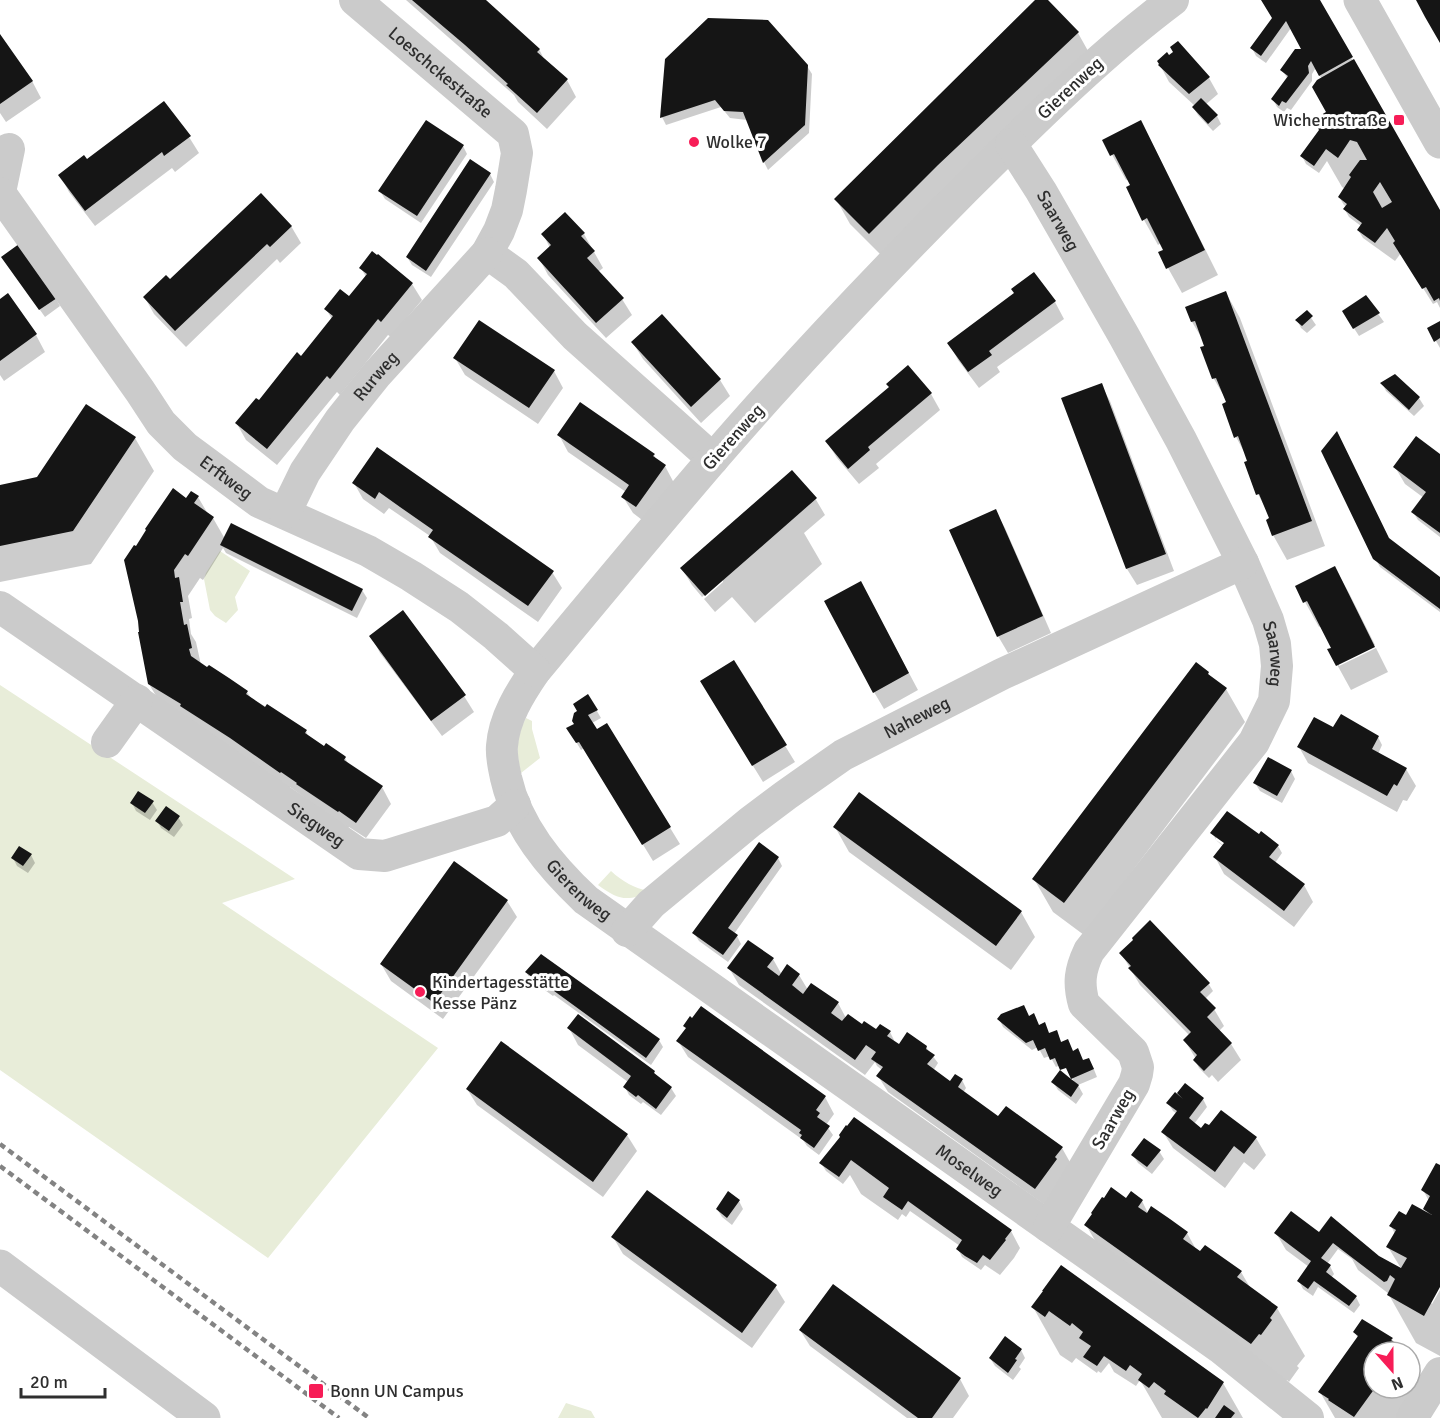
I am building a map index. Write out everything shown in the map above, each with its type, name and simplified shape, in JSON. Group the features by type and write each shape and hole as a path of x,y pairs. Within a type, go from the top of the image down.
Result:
{"street":[{"name":"Loeschckestraße","path":"355,0 513,134 518,153"},
{"name":"Gierenweg","path":"627,931 586,900 560,874 525,827 508,786 503,764 502,745 508,718 518,697 535,671 713,459 898,257 1086,72 1137,27 1173,0"},
{"path":"1360,0 1440,142"},
{"name":"Saarweg","path":"1011,144 1041,191 1125,336 1181,440 1269,620 1277,666 1274,700 1254,742 1089,951 1081,967 1084,1004 1133,1052 1138,1067 1134,1084 1049,1227"},
{"name":"Erftweg","path":"9,149 0,192 161,423 185,447 260,501 368,551 411,576 459,607 535,671"},
{"name":"Rurweg","path":"285,513 305,472 340,420 376,375 487,253 507,210 518,153"},
{"path":"487,253 516,274 575,336 713,459"},
{"name":"Naheweg","path":"627,931 651,904 750,822 843,755 1002,674 1243,563"},
{"name":"Siegweg","path":"0,607 359,854 385,856 497,820 515,805"},
{"path":"106,742 136,700"},
{"name":"Moselweg","path":"627,931 1222,1349 1308,1418"},
{"path":"0,1266 204,1418"},
{"path":"1412,1418 1440,1373"}],"green space":[{"path":"220,551 250,571 235,597 238,610 226,623 210,610 204,579"},
{"path":"0,685 295,879 222,903 438,1048 268,1258 0,1070"},
{"path":"526,718 532,721 540,758 521,773 518,745"},
{"path":"611,871 629,884 649,891 629,898 611,894 598,885"},
{"path":"566,1403 591,1411 595,1418 558,1418"}],"building":[{"path":"412,0 486,0 540,49 537,52 568,79 537,113 465,45"},
{"path":"1035,0 1048,0 1079,32 938,165 869,234 834,199"},
{"path":"1261,0 1320,0 1353,57 1319,76 1311,61 1308,66 1309,73 1286,103 1282,101 1279,106 1271,99 1288,76 1280,70 1295,49 1301,49 1286,21 1261,56 1250,48 1272,18"},
{"path":"1416,0 1440,0 1440,43 1425,17"},
{"path":"708,18 768,20 808,65 805,125 763,163 743,112 724,111 715,100 660,118 665,59"},
{"path":"0,34 33,81 0,104"},
{"path":"1178,41 1210,77 1189,94 1158,65 1157,61 1167,52 1169,55 1173,52 1170,47"},
{"path":"1354,59 1440,210 1440,301 1439,298 1434,301 1426,287 1422,289 1393,243 1395,241 1387,228 1375,243 1357,230 1362,223 1343,209 1347,204 1338,197 1360,160 1367,160 1357,142 1350,140 1338,158 1326,149 1314,166 1300,156 1319,130 1313,120 1326,112 1312,87 1317,80","holes":["1380,182 1392,202 1382,208 1373,192"]},
{"path":"1201,98 1218,115 1208,124 1192,107"},
{"path":"164,101 191,136 164,156 162,152 85,211 58,175 84,155 87,159"},
{"path":"426,120 464,145 417,216 378,191"},
{"path":"1141,120 1205,250 1166,269 1158,252 1163,250 1147,218 1142,221 1126,187 1130,185 1114,154 1110,156 1102,140"},
{"path":"470,159 491,173 426,271 406,257"},
{"path":"261,193 292,226 270,247 267,244 175,331 143,297 166,275 170,279"},
{"path":"565,212 585,233 581,236 595,251 587,258 624,298 596,323 537,258 551,245 541,234"},
{"path":"19,244 57,298 39,310 1,257"},
{"path":"372,251 413,283 381,322 378,319 330,379 327,376 267,449 235,423 256,398 259,400 297,352 301,356 333,316 324,309 340,289 349,296 367,274 359,268"},
{"path":"1034,272 1056,301 989,351 992,355 968,372 947,343 1014,293 1011,289"},
{"path":"1226,291 1312,521 1272,536 1266,520 1269,518 1259,494 1256,495 1244,462 1247,461 1238,436 1234,438 1222,404 1226,402 1216,378 1212,379 1200,347 1204,346 1195,321 1191,322 1185,307"},
{"path":"8,293 37,334 0,361 0,299"},
{"path":"1366,295 1380,313 1353,329 1342,311"},
{"path":"1307,310 1313,316 1302,326 1295,320"},
{"path":"662,314 721,379 691,407 631,342"},
{"path":"479,320 555,370 529,408 453,358"},
{"path":"1440,321 1440,338 1434,342 1427,328"},
{"path":"908,365 932,393 868,447 870,450 848,469 825,441 889,387 886,384"},
{"path":"1395,374 1420,397 1409,410 1380,383"},
{"path":"1102,383 1166,554 1126,569 1061,398"},
{"path":"580,402 655,454 653,456 666,465 636,507 621,497 629,485 557,435"},
{"path":"86,404 136,437 73,531 0,546 0,485 37,477"},
{"path":"1337,431 1389,538 1440,577 1440,609 1373,559 1321,451"},
{"path":"1416,436 1440,454 1440,533 1411,512 1426,492 1393,467"},
{"path":"377,447 554,571 528,606 428,537 433,530 379,492 375,499 352,483"},
{"path":"792,470 817,498 705,596 680,568"},
{"path":"173,488 186,498 191,491 199,496 194,503 214,517 188,556 185,554 174,570 175,578 179,577 183,602 180,602 184,625 187,624 192,648 189,649 191,656 248,691 246,694 265,707 267,704 307,730 305,733 324,746 326,743 345,756 344,760 383,786 356,823 148,684 138,621 124,560 134,545 136,546"},
{"path":"996,509 1043,616 997,637 949,530"},
{"path":"231,523 363,589 352,611 220,545"},
{"path":"1335,566 1375,647 1336,666 1327,649 1331,648 1307,601 1303,603 1295,586"},
{"path":"861,581 909,673 873,693 824,601"},
{"path":"403,610 466,695 431,721 369,636"},
{"path":"734,660 787,745 752,766 700,681"},
{"path":"1196,662 1227,688 1064,903 1032,879"},
{"path":"588,694 598,710 588,715 597,729 607,723 671,827 642,845 579,742 576,743 566,728 574,724 572,721 577,711 573,704"},
{"path":"1341,714 1379,736 1372,749 1407,768 1397,786 1394,784 1387,796 1297,747 1314,717 1333,727"},
{"path":"1268,757 1292,770 1277,796 1253,783"},
{"path":"138,791 154,801 145,813 130,803"},
{"path":"859,792 1022,911 996,946 833,827"},
{"path":"166,806 180,816 169,831 155,821"},
{"path":"1227,811 1259,834 1261,831 1279,845 1269,857 1305,884 1284,911 1213,857 1224,843 1210,833"},
{"path":"759,842 779,857 728,928 738,935 723,955 692,933"},
{"path":"19,846 32,854 23,866 11,858"},
{"path":"454,861 508,900 434,1003 380,964"},
{"path":"1150,920 1210,983 1200,992 1216,1008 1207,1017 1232,1043 1204,1071 1193,1060 1197,1055 1183,1040 1191,1032 1128,968 1131,966 1119,953"},
{"path":"748,940 774,958 767,967 779,976 787,964 800,974 792,985 803,994 811,983 839,1002 831,1013 842,1021 848,1014 862,1024 864,1021 876,1029 880,1024 891,1031 887,1036 899,1044 907,1032 927,1046 926,1049 935,1055 927,1064 950,1081 955,1074 963,1079 958,1087 998,1116 1006,1106 1063,1147 1035,1189 876,1076 883,1067 871,1059 876,1052 866,1045 855,1060 727,968"},
{"path":"541,954 660,1039 646,1058 525,972"},
{"path":"1024,1005 1029,1016 1034,1013 1039,1025 1045,1022 1049,1033 1057,1030 1061,1042 1068,1039 1073,1051 1078,1048 1083,1060 1089,1058 1094,1069 1071,1079 1066,1068 1060,1070 1055,1058 1050,1060 1045,1048 1038,1051 1033,1040 1026,1043 997,1019 1001,1014"},
{"path":"701,1006 826,1096 816,1110 820,1113 817,1117 830,1126 814,1148 800,1138 801,1130 676,1041 686,1028 683,1026 690,1016 692,1018"},
{"path":"578,1014 655,1071 654,1073 672,1087 656,1109 623,1087 631,1076 567,1028"},
{"path":"501,1041 628,1134 593,1182 466,1089"},
{"path":"1060,1070 1079,1085 1071,1097 1051,1082"},
{"path":"1185,1083 1204,1098 1189,1118 1201,1128 1205,1123 1209,1125 1221,1110 1257,1137 1244,1154 1234,1146 1215,1172 1161,1132 1177,1111 1166,1103 1175,1092 1183,1099 1177,1093"},
{"path":"854,1117 1012,1230 990,1260 983,1255 977,1263 965,1256 956,1249 962,1240 908,1201 902,1210 883,1197 889,1188 851,1160 839,1177 819,1163"},
{"path":"1144,1138 1161,1150 1147,1167 1131,1155"},
{"path":"1436,1163 1440,1165 1440,1287 1424,1316 1387,1295 1395,1279 1390,1275 1384,1282 1333,1243 1321,1258 1331,1265 1326,1272 1357,1296 1349,1306 1314,1281 1308,1289 1297,1281 1311,1261 1274,1233 1291,1211 1319,1232 1331,1216 1379,1256 1401,1268 1407,1258 1386,1247 1396,1230 1389,1226 1399,1211 1406,1215 1412,1204 1432,1215 1423,1209 1430,1196 1421,1190"},
{"path":"1111,1187 1126,1198 1131,1191 1143,1200 1138,1207 1147,1213 1151,1206 1188,1232 1183,1239 1200,1251 1205,1245 1242,1271 1237,1277 1278,1307 1261,1335 1259,1334 1251,1344 1084,1225"},
{"path":"647,1190 777,1285 742,1333 611,1237"},
{"path":"728,1191 740,1200 727,1218 716,1209"},
{"path":"1061,1265 1224,1382 1207,1409 1198,1418 1164,1394 1166,1391 1154,1382 1149,1388 1138,1380 1142,1374 1130,1365 1126,1371 1104,1356 1097,1366 1083,1357 1091,1346 1079,1338 1083,1332 1072,1323 1070,1326 1049,1311 1045,1317 1031,1307"},
{"path":"833,1284 961,1378 932,1418 918,1418 799,1330"},
{"path":"1362,1319 1393,1338 1391,1340 1362,1340 1362,1400 1366,1400 1354,1417 1318,1392 1358,1336 1353,1332"},
{"path":"1005,1336 1022,1349 1008,1373 989,1358"},
{"path":"1224,1405 1235,1413 1231,1418 1215,1418"}],"railway":[{"path":"0,1144 369,1418"},
{"path":"0,1166 339,1418"}],"place":[{"name":"Wichernstraße","path":"1399,120"},
{"name":"Wolke 7","path":"694,142"},
{"name":"Kindertagesstätte Kesse Pänz","path":"420,992"},
{"name":"Bonn UN Campus","path":"316,1391"}]}
